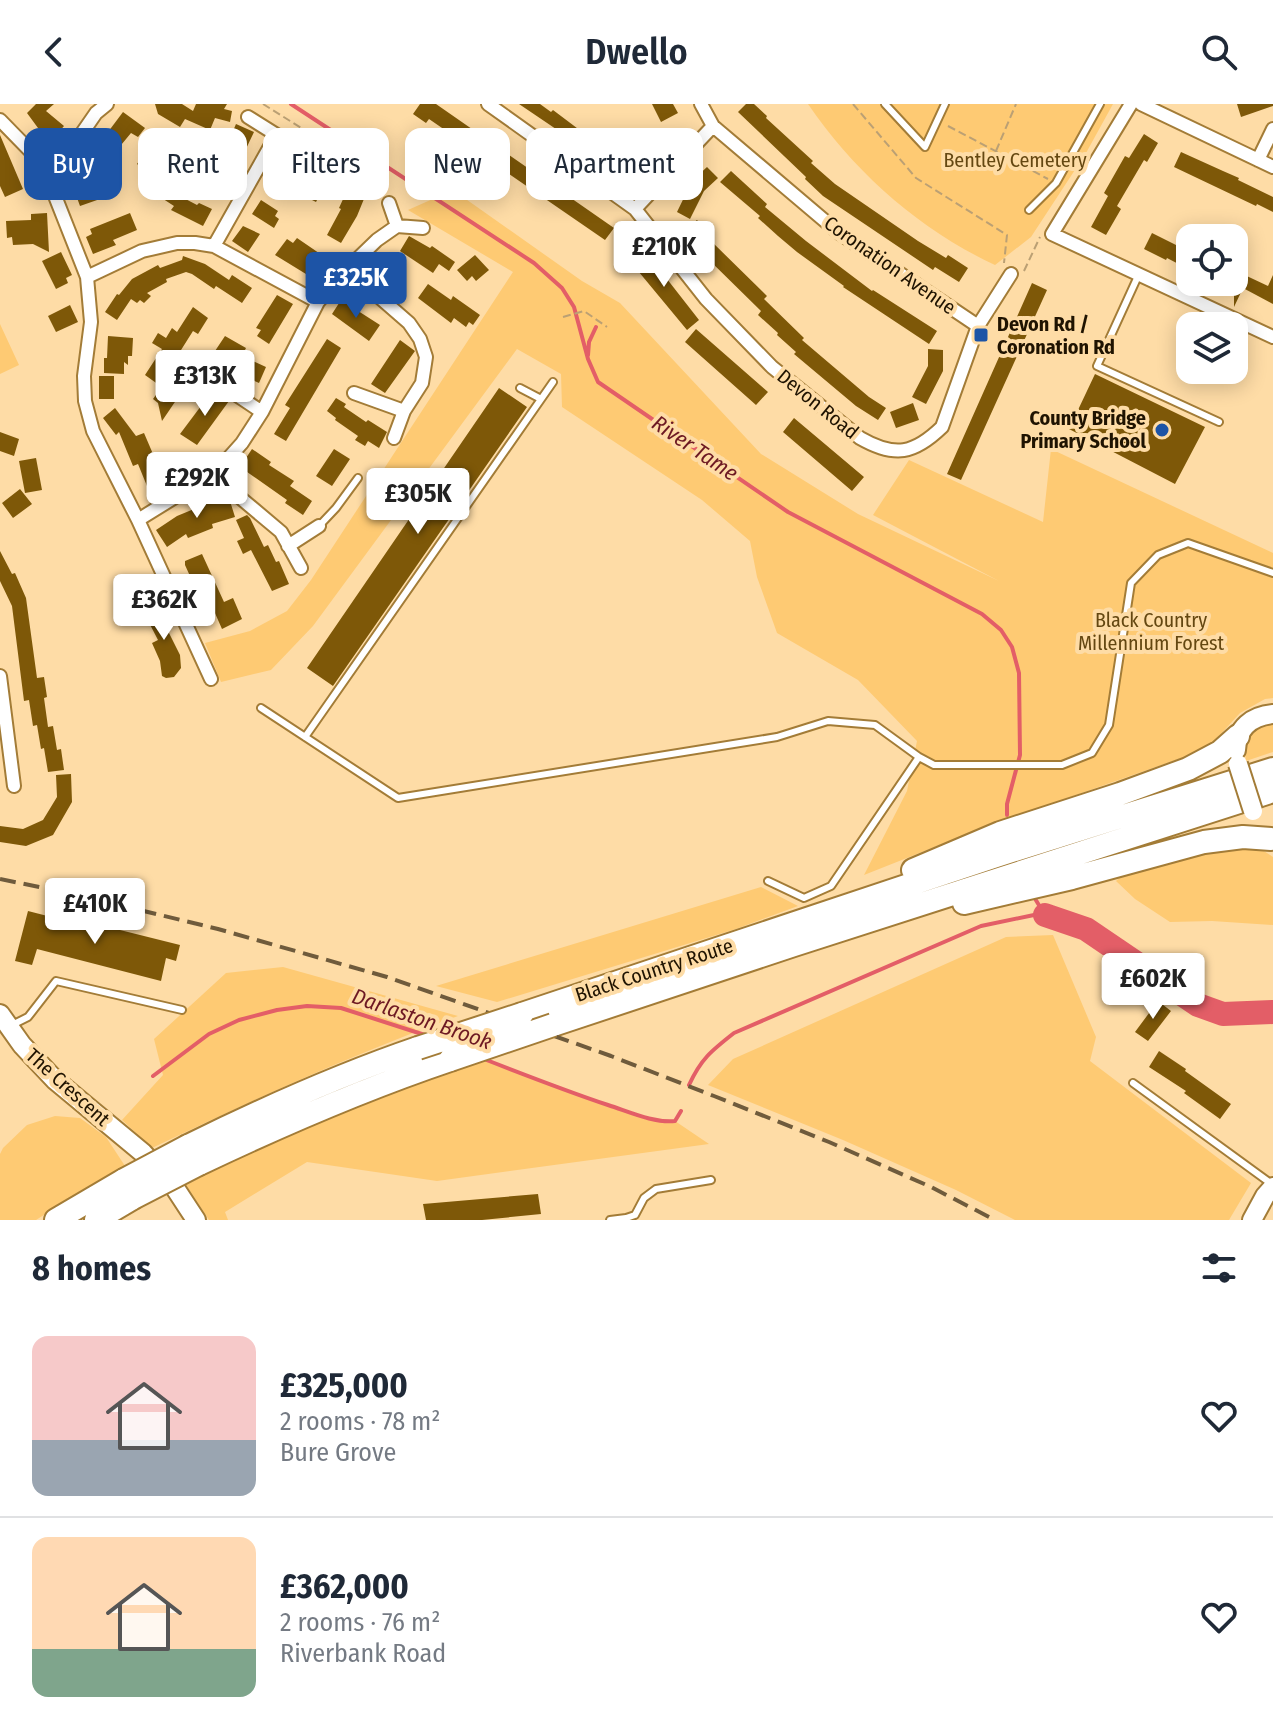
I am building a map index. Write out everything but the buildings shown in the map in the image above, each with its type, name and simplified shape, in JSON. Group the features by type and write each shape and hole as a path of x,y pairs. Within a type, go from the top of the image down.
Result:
{"highway":[{"path":"784,927 1000,833 1188,769 1220,752 1238,736"},
{"name":"Black Country Route","path":"56,1220 128,1189 193,1155 268,1107 373,1064 996,856 1273,769"},
{"name":"Black Country Route","path":"193,1155 278,1126 395,1079 553,1025 1273,791"},
{"path":"845,928 1004,894 1204,842 1243,837 1272,839"},
{"name":"Black Country Route","path":"96,1220 128,1189"}],"street":[{"path":"86,128 107,104"},
{"name":"Devon Road","path":"488,104 635,209 706,299 772,367 875,447 917,448 942,427 978,326 1012,270"},
{"name":"Coronation Avenue","path":"701,104 713,126 838,232 978,326"},
{"path":"1131,104 1046,235 1139,274 1273,337"},
{"path":"1141,104 1273,167"},
{"path":"248,117 264,128"},
{"path":"0,120 24,145"},
{"path":"635,209 713,126"},
{"path":"1258,160 1273,129"},
{"path":"214,246 263,159"},
{"path":"57,200 87,277 91,322 84,376 85,401 93,431 211,679"},
{"path":"389,203 397,226"},
{"path":"138,520 217,471 242,443 262,412 318,302 347,269 377,240 397,226 423,228"},
{"path":"87,277 142,251 177,243 195,243 214,246 318,302"},
{"path":"347,269 409,323 420,339 426,357 422,383 404,411 394,438"},
{"path":"179,373 207,375 262,412"},
{"path":"354,393 404,411"},
{"path":"217,471 237,495 275,525 301,568"},
{"path":"288,546 319,526"},
{"path":"0,676 14,786"},
{"path":"1272,839 1259,827 1235,748 1243,728 1255,718 1273,714"},
{"name":"The Crescent","path":"4,1020 22,1045 55,1080 143,1153 175,1188 196,1220"},
{"path":"1252,1220 1273,1186"}],"lane":[{"path":"885,104 925,147 945,104"},
{"path":"1029,210 1056,183 1100,104"},
{"path":"1139,274 1097,366 1219,422"},
{"path":"305,737 553,382"},
{"path":"520,388 541,399"},
{"path":"319,526 358,478"},
{"path":"261,708 398,798 777,737 828,721 875,725 934,765 1062,765 1092,753 1109,725 1131,583 1158,555 1188,543 1273,573"},
{"path":"768,881 804,898 831,886 919,757"},
{"path":"4,1020 28,1017 56,981 182,1010"},
{"path":"1133,1083 1273,1186"},
{"path":"610,1220 635,1215 644,1198 656,1189 711,1180"}],"path":[{"path":"263,104 373,173 389,203"},
{"path":"853,104 916,178 1007,235 1012,270"},
{"path":"996,151 1016,104"},
{"path":"937,121 1056,183"},
{"path":"1012,270 1046,235"},
{"path":"563,317 584,311 607,327"}],"green space":[{"name":"Bentley Cemetery","path":"808,104 1113,104 1086,153 1031,237 995,265 941,235 891,197 846,153"},
{"name":"Black Country Millennium Forest","path":"430,200 467,200 582,281 620,303 761,454 858,514 999,581 873,515 909,460 1043,522 1051,449 1273,553 1273,698 1265,699 1240,713 1207,749 985,827 864,875 907,791 917,741 858,680 777,633 757,577 750,541 702,500 562,407 561,374 517,349 313,626 271,670 221,682 205,643 250,631 287,611 311,580 513,272 408,210"},
{"path":"0,324 19,365 0,374"},
{"path":"1273,722 1273,752 1246,761 1245,745 1250,734"},
{"path":"1226,846 1256,846 1273,857 1273,925 1170,922 1135,899 1116,881 1122,875"},
{"path":"761,887 798,906 736,929 497,1002 436,986"},
{"path":"1053,935 1096,1037 1090,1061 1251,1183 1229,1220 1015,1220 843,1140 708,1085 733,1059 1006,937"},
{"path":"283,967 458,1016 304,1078 152,1148 122,1120 163,1075 154,1039 226,973"},
{"path":"482,1058 646,1118 675,1121 709,1144 437,1181 307,1162 225,1212 228,1220 209,1220 186,1185 277,1137 375,1095"},
{"path":"55,1116 80,1118 106,1137 125,1166 36,1220 0,1220 0,1154 3,1148 27,1125"}],"waterway":[{"name":"River Tame","path":"291,104 534,263 562,288 574,307 588,359 598,382 788,512 982,614 1001,630 1012,647 1019,673 1020,755 1007,815"},
{"path":"588,355 589,342 596,327"},
{"name":"River Tame","path":"1034,897 1045,915"},
{"name":"Darlaston Brook","path":"689,1085 707,1056 734,1033 981,926 1045,915"},
{"name":"River Tame","path":"1045,915 1086,929 1198,1005 1223,1014 1273,1012"},
{"name":"Darlaston Brook","path":"153,1076 209,1034 239,1020 277,1010 307,1006 341,1008 428,1036"},
{"name":"Darlaston Brook","path":"484,1059 650,1119 675,1121 681,1111"}],"railway":[{"path":"0,879 218,929 387,977 714,1096 931,1187 995,1220"}],"place":[{"name":"Devon Rd / Coronation Rd","path":"981,335"},
{"name":"County Bridge Primary School","path":"1162,430"}]}
